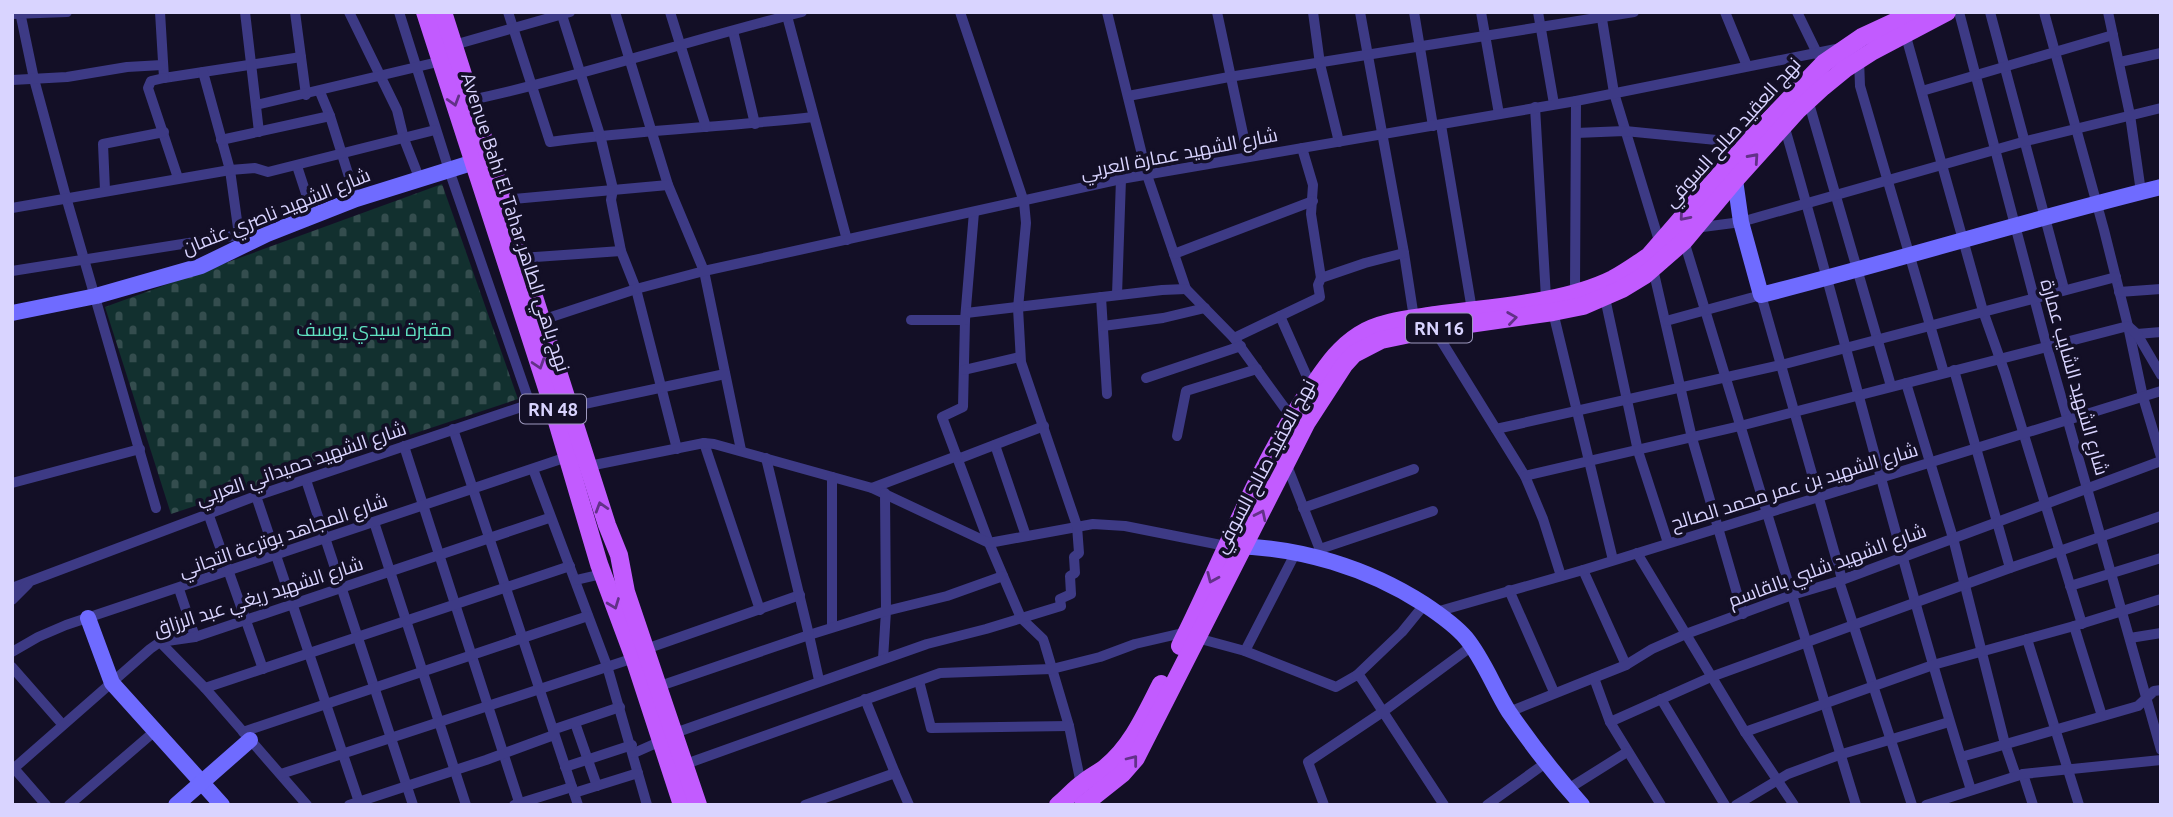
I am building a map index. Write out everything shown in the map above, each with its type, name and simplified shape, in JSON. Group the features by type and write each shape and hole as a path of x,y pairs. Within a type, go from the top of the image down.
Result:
{"main road":[{"name":"Avenue Bahi El Tahar,نهج باهي الطاهر","path":"425,12 481,160 533,323 589,466 619,555 640,653 667,738 683,765 698,805"},
{"name":"Avenue Bahi El Tahar,نهج باهي الطاهر","path":"443,12 471,100 481,160 502,200 522,258 533,323"},
{"name":"نهج العقيد صالح السوفي","path":"1058,805 1081,784 1108,766 1138,729 1245,547 1286,463 1329,387 1354,354 1381,341 1550,305 1575,291 1611,280 1649,256 1820,57 1907,19 1947,12"},
{"name":"نهج العقيد صالح السوفي","path":"1083,805 1122,774 1136,758 1192,635 1226,546 1292,418 1335,355 1362,334 1395,322 1472,310 1605,298 1653,268 1689,235 1808,100 1907,19"},
{"path":"1820,57 1852,64 1852,50 1845,47"},
{"name":"Avenue Bahi El Tahar,نهج باهي الطاهر","path":"562,399 567,457 602,574 657,687 682,805"}],"street":[{"path":"67,12 17,14 66,197 156,508"},
{"path":"160,12 164,78"},
{"path":"245,12 259,132"},
{"path":"295,12 306,95"},
{"path":"349,12 397,110 404,139 420,180"},
{"path":"399,12 435,130 530,404"},
{"path":"508,12 551,142 652,130 755,124 813,117"},
{"path":"615,12 668,185 704,271 741,450"},
{"path":"670,12 706,127"},
{"path":"471,100 532,87 802,12"},
{"path":"565,767 667,738 819,680 927,643 1061,606 1059,599 1071,594 1070,576 1075,573 1074,557 1079,553 1077,526 1020,357 1017,308 1026,223 1024,202 960,12"},
{"path":"1107,12 1147,175 1185,289 1237,342 1292,418"},
{"path":"1217,12 1248,157"},
{"path":"1313,12 1320,64 1339,142"},
{"path":"1360,12 1414,318"},
{"path":"1414,12 1472,310"},
{"path":"1481,12 1499,114"},
{"path":"1538,12 1554,104"},
{"path":"1128,96 1602,15 1634,12"},
{"path":"1724,12 1747,66"},
{"path":"1797,12 1820,57"},
{"name":"شارع الشهيد الشايب عمارة","path":"1959,12 2047,347 2161,750"},
{"path":"1990,12 2064,289"},
{"path":"2044,12 2119,292 2133,330 2161,375"},
{"path":"2108,12 2130,115 2141,192"},
{"path":"454,46 564,13 613,189 611,200 621,251 636,289 677,449"},
{"path":"1602,15 1614,93 1660,244"},
{"path":"788,16 847,240"},
{"path":"1907,19 1922,91 1983,311 2005,373 2070,586 2102,716"},
{"path":"733,31 755,124"},
{"path":"1922,91 2113,36"},
{"path":"2120,62 2161,53"},
{"path":"178,178 148,85 153,80 301,57"},
{"name":"شارع الشهيد عمارة العربي","path":"533,323 636,289 704,271 1121,179 1576,101 1747,66 1820,57"},
{"path":"256,106 442,61"},
{"path":"1852,64 1889,180 1930,325 1977,448 2010,568"},
{"path":"12,80 162,65"},
{"path":"203,72 230,170 239,235"},
{"path":"320,92 356,199"},
{"path":"1808,100 1891,386"},
{"path":"1575,291 1576,101"},
{"path":"1535,107 1550,305 1613,561"},
{"path":"1856,805 1727,378 1703,310 1689,235 2025,141 2161,108"},
{"path":"221,140 330,116"},
{"path":"1784,125 1949,722 1971,790"},
{"path":"12,208 230,170 255,168 268,172 435,130"},
{"path":"1576,134 1625,131 1746,144"},
{"path":"105,190 103,144 164,132"},
{"path":"1146,378 1237,342 1280,316 1321,298 1318,285 1321,278 1311,214 1313,185 1302,148"},
{"name":"شارع الشهيد ناصري عثمان","path":"12,313 96,296 201,266 313,215 481,160"},
{"path":"296,166 313,215"},
{"path":"1117,295 1121,179"},
{"path":"1735,180 1741,222 1853,626 1912,805"},
{"path":"502,200 668,185"},
{"path":"1666,321 1858,270 2015,224 2161,187"},
{"path":"1174,254 1313,201"},
{"path":"974,212 965,316 963,407 942,417 989,543 1021,618 1043,639 1069,726 1081,784"},
{"path":"12,271 239,235 267,234"},
{"path":"522,258 621,251"},
{"path":"1321,278 1404,253"},
{"path":"1653,268 1692,438 1743,614"},
{"path":"1496,429 1781,365 2116,276"},
{"path":"911,320 1185,289"},
{"path":"2119,292 2161,289"},
{"path":"1101,298 1107,394"},
{"path":"1605,298 1638,451 1668,543"},
{"path":"1103,326 1163,318 1205,308"},
{"path":"1280,316 1312,388"},
{"path":"1434,329 1525,476 1543,519 1561,576"},
{"path":"2133,330 2143,397 2161,459"},
{"path":"1525,476 1692,438 1998,358 2133,330 2161,332"},
{"path":"964,370 1020,357"},
{"path":"1177,436 1186,391 1257,369"},
{"name":"شارع الشهيد حميداني العربي","path":"12,588 208,513 530,404 661,387 725,374"},
{"path":"1906,383 1953,538 2005,744 2033,805"},
{"name":"شارع الشهيد بن عمر محمد الصالح","path":"1430,608 1583,570 2161,391"},
{"path":"872,488 1044,426"},
{"path":"453,429 537,688 575,795"},
{"path":"704,443 760,610"},
{"path":"589,466 704,443 741,450 872,488 989,543 1077,526 1125,526 1226,546 1322,555 1408,594 1464,635 1509,712 1582,805"},
{"path":"995,445 1026,536"},
{"path":"404,446 489,704 518,804 575,795 638,773"},
{"path":"12,484 139,449"},
{"name":"شارع المجاهد بوترعة التجاني","path":"12,652 38,637 88,618 567,457"},
{"path":"766,458 819,680"},
{"name":"شارع الشهيد شلبي بالقاسم","path":"1509,712 1553,692 1626,665 1652,649 1686,634 1841,580 2161,459"},
{"path":"1286,463 1322,555"},
{"path":"1303,508 1414,468"},
{"path":"533,469 607,666 648,805"},
{"path":"832,477 832,627"},
{"path":"306,480 413,805"},
{"path":"883,659 886,611 885,493"},
{"path":"256,496 342,754 356,804 504,753 554,734 555,729 620,707"},
{"path":"1322,555 1433,511"},
{"path":"208,513 263,669"},
{"path":"1610,722 1711,677 2161,516"},
{"name":"شارع الشهيد ريغي عبد الرزاق","path":"13,768 160,642 195,637 550,518"},
{"path":"374,522 466,805"},
{"path":"1637,553 1745,732 1794,805"},
{"path":"1245,651 1295,554"},
{"path":"2070,586 2161,558"},
{"path":"205,688 570,566"},
{"path":"1583,570 1626,665"},
{"path":"576,580 602,574"},
{"path":"657,687 832,627 947,596 1003,576"},
{"path":"12,600 28,583"},
{"path":"179,589 195,637"},
{"path":"1510,590 1553,692"},
{"path":"281,774 607,666 800,595"},
{"path":"1745,732 1933,665 2161,599"},
{"path":"683,765 940,673 1052,669 1100,657 1135,644 1192,635 1245,651 1336,687 1357,675 1430,608"},
{"path":"176,805 246,736 325,704 588,616"},
{"path":"88,618 112,682 222,805"},
{"path":"2130,638 2161,633"},
{"path":"2027,639 2079,805"},
{"path":"160,642 205,688 307,805"},
{"path":"1324,805 1308,762 1384,711 1472,646"},
{"path":"12,667 62,724"},
{"path":"1357,675 1365,682 1444,805"},
{"path":"1594,678 1610,722 1661,805"},
{"path":"919,681 931,728 1069,726"},
{"path":"1961,757 2138,706 2154,691 2161,690"},
{"path":"865,699 909,805"},
{"path":"1661,699 1725,805"},
{"path":"1736,805 1788,774 1890,738 1949,722"},
{"path":"575,723 597,786"},
{"path":"69,805 155,730"},
{"path":"1568,789 1627,752"},
{"path":"1926,805 2019,775 2161,760"},
{"path":"1487,805 1548,762"},
{"path":"13,768 46,805"},
{"path":"805,805 895,772"}],"green space":[{"name":"مقبرة سيدي يوسف","path":"442,184 518,399 171,514 105,307"}]}
